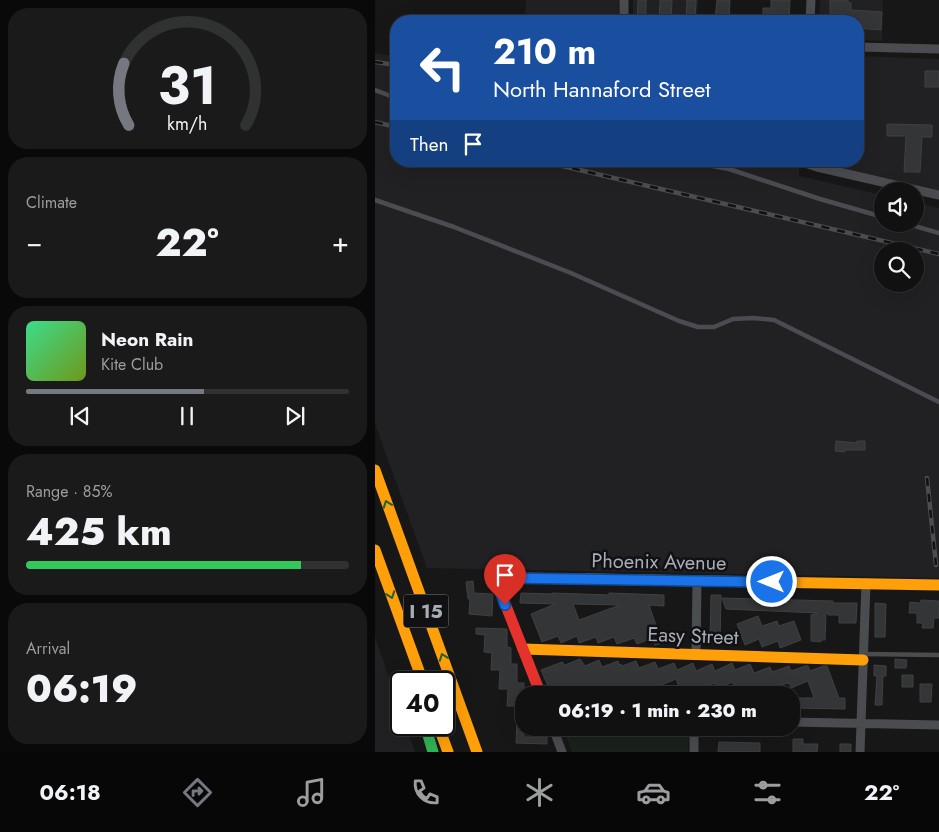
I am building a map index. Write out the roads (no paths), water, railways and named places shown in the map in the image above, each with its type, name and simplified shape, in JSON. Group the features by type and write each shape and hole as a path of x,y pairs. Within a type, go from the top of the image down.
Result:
{"main road":[{"name":"I 15","path":"375,470 477,752"},
{"name":"I 15","path":"375,550 419,671"},
{"name":"Phoenix Avenue","path":"523,649 499,588 499,582 504,578 939,585"},
{"path":"407,640 408,671"},
{"path":"523,649 537,686"},
{"name":"Easy Street","path":"523,649 863,657"},
{"path":"428,736 433,752"},
{"path":"442,736 448,752"}],"street":[{"path":"624,0 624,15"},
{"path":"810,15 811,0"},
{"path":"864,47 939,49"},
{"path":"825,167 939,196"},
{"path":"697,582 697,654"},
{"path":"860,752 866,583"},
{"path":"800,722 939,725"},
{"path":"556,736 562,752"},
{"path":"693,752 694,736"}],"lane":[{"path":"375,90 390,96"},
{"path":"718,167 874,214"},
{"path":"375,200 454,227 571,273 679,321 698,326 714,326 733,319 774,320 939,402"},
{"path":"924,229 939,233"},
{"path":"863,657 939,655"}],"railway":[{"path":"375,62 390,64"},
{"path":"375,122 390,126"},
{"path":"567,167 939,254"},
{"path":"927,478 936,565"}]}
